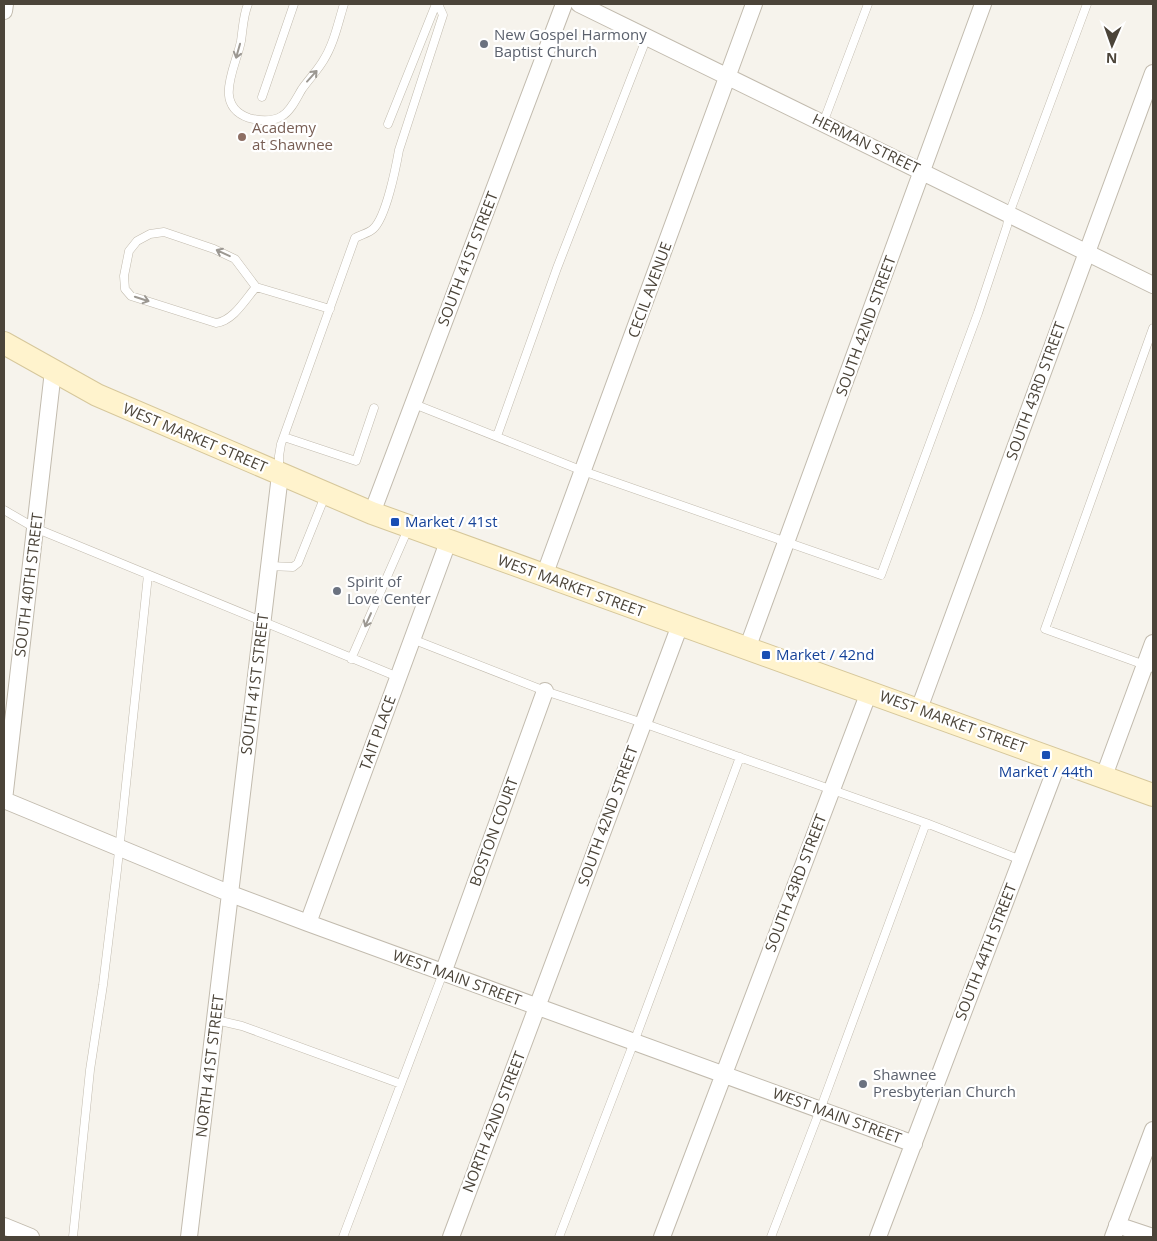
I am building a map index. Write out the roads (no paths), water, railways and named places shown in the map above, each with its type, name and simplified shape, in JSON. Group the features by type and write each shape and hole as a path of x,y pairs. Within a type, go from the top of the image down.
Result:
{"street":[{"path":"4,11 5,4"},
{"name":"SOUTH 41ST STREET","path":"372,513 564,4"},
{"name":"HERMAN STREET","path":"579,4 1153,285"},
{"name":"CECIL AVENUE","path":"544,576 754,4"},
{"name":"SOUTH 42ND STREET","path":"747,649 983,4"},
{"name":"SOUTH 43RD STREET","path":"920,709 1153,73"},
{"name":"WEST MARKET STREET","path":"4,343 97,395 372,513 747,649 920,709 1153,795"},
{"name":"SOUTH 40TH STREET","path":"4,800 53,371"},
{"name":"SOUTH 41ST STREET","path":"231,894 280,475"},
{"name":"TAIT PLACE","path":"308,924 448,542"},
{"name":"SOUTH 42ND STREET","path":"538,1007 680,624"},
{"path":"1104,776 1149,667 1153,643"},
{"name":"BOSTON COURT","path":"443,972 545,691"},
{"name":"SOUTH 43RD STREET","path":"662,1237 869,692"},
{"name":"SOUTH 44TH STREET","path":"878,1237 1059,760"},
{"name":"WEST MAIN STREET","path":"4,800 308,924 914,1144"},
{"name":"NORTH 41ST STREET","path":"189,1237 231,894"},
{"name":"NORTH 42ND STREET","path":"452,1237 538,1007"},
{"path":"1153,1130 1115,1231 1153,1237"},
{"path":"4,1226 31,1237"}],"lane":[{"path":"248,4 243,17 241,41 229,82 228,97 234,108 242,115 257,120 272,121 284,116 305,84 317,71 332,42 344,4"},
{"path":"262,97 294,4"},
{"path":"388,124 437,4"},
{"path":"280,475 279,456 284,437 355,238 373,230 380,218 396,167 399,150 443,15 437,4"},
{"path":"823,123 868,4"},
{"path":"414,404 583,470 881,575 978,313 1007,226 1009,214 1087,4"},
{"path":"496,436 556,268 647,36"},
{"path":"256,287 231,316 223,322 216,323 131,296 125,289 126,262 129,251 137,242 150,234 164,232 214,249 235,259 256,287 330,309"},
{"path":"1149,667 1045,628 1153,328"},
{"path":"284,437 356,462 374,408"},
{"path":"269,566 293,567 298,564 326,494"},
{"path":"4,510 35,528 262,623 398,677"},
{"path":"351,659 409,527"},
{"path":"73,1237 90,1070 103,985 119,848 148,575"},
{"path":"412,639 545,691 643,723 926,823 1021,860"},
{"path":"559,1237 740,757"},
{"path":"771,1237 926,823"},
{"path":"343,1237 443,972"},
{"path":"216,1020 242,1026 401,1084"}],"place":[{"name":"New Gospel Harmony Baptist Church","path":"484,44"},
{"name":"Academy at Shawnee","path":"242,137"},
{"name":"Market / 41st","path":"395,522"},
{"name":"Spirit of Love Center","path":"337,591"},
{"name":"Market / 42nd","path":"766,655"},
{"name":"Market / 44th","path":"1046,755"},
{"name":"Shawnee Presbyterian Church","path":"863,1084"}]}
